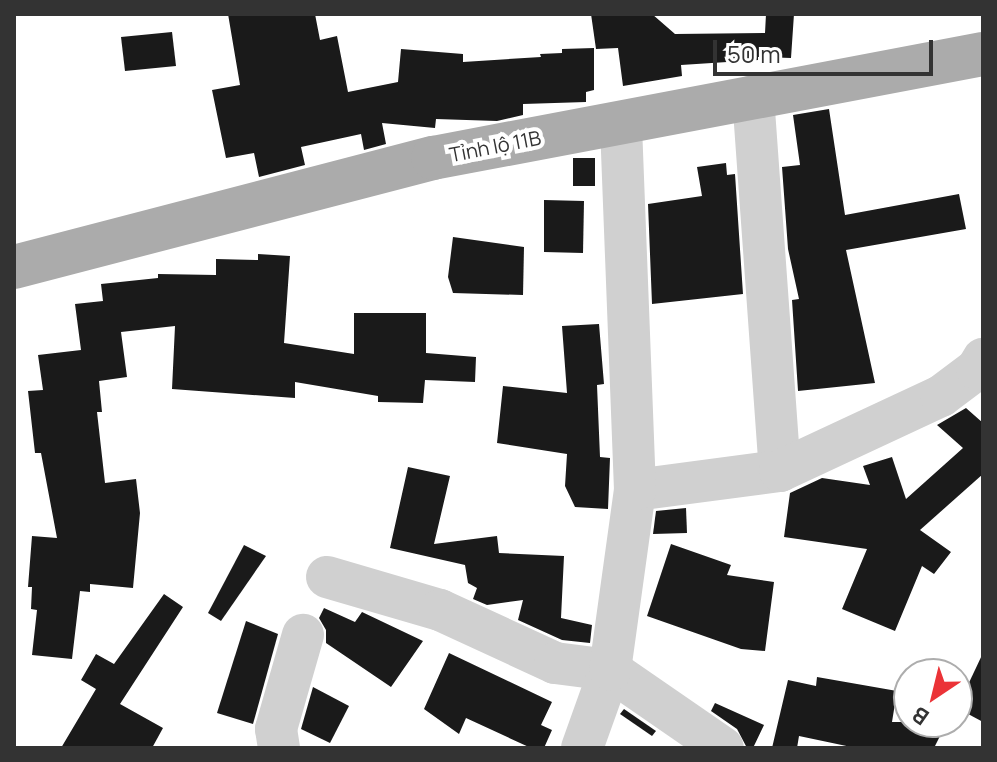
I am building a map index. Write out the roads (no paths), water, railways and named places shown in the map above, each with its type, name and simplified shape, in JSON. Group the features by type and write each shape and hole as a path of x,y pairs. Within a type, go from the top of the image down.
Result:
{"main road":[{"name":"Tỉnh lộ 11B","path":"14,267 433,158 983,54"}],"street":[{"path":"753,96 780,471"},
{"path":"582,748 610,670 635,490 621,122"},
{"path":"635,490 780,471 941,396 977,369 983,359"},
{"path":"327,577 440,610 555,663 610,670 723,748"},
{"path":"279,748 276,729 303,635"}]}
